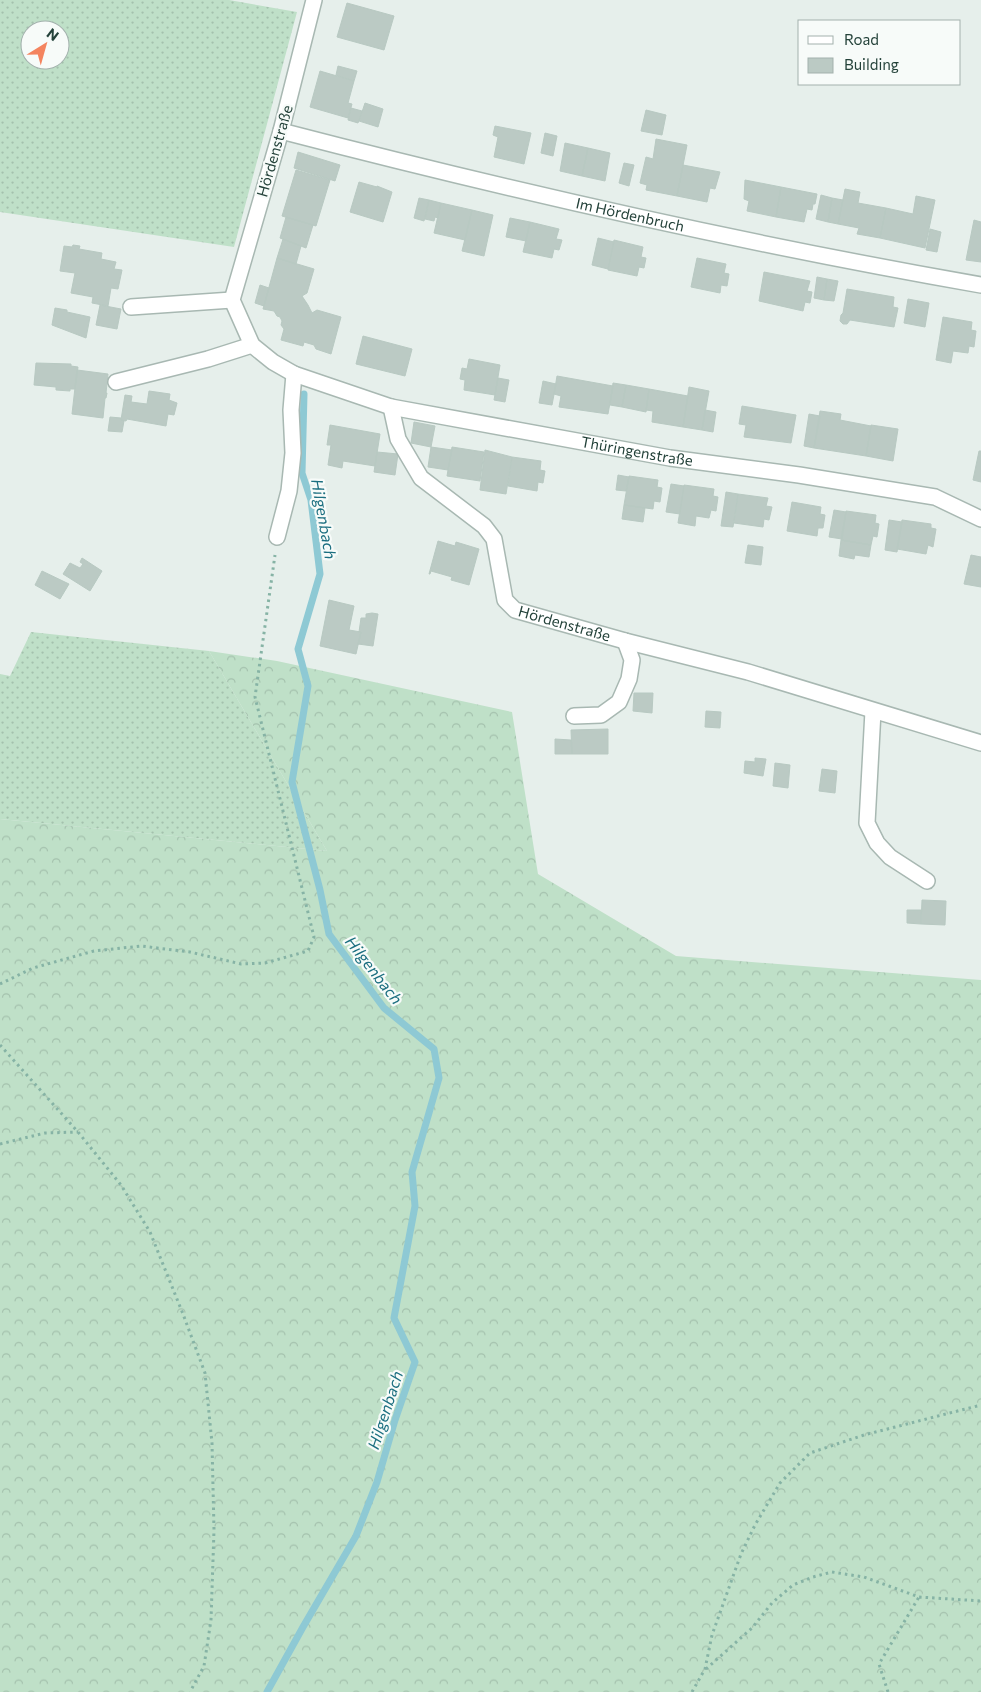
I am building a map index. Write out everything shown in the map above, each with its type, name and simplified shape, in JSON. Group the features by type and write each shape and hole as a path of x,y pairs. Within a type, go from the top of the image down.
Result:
{"street":[{"name":"Hördenstraße","path":"232,300 281,131 314,0"},
{"name":"Im Hördenbruch","path":"281,131 444,173 674,225 981,285"},
{"path":"131,307 232,300 252,345 273,362 294,374 291,410 293,453 290,481 277,537"},
{"path":"116,382 208,359 252,345"},
{"name":"Thüringenstraße","path":"294,374 391,407 670,458 799,475 935,497 981,519"},
{"name":"Hördenstraße","path":"391,407 398,439 421,478 484,526 494,539 505,600 515,610 625,641 748,672 981,743"},
{"name":"Hördenstraße","path":"574,716 601,715 619,702 629,679 632,660 625,641"},
{"path":"872,711 867,823 876,843 890,857 928,881"}],"path":[{"path":"0,984 33,968 94,951 140,946 190,952 241,964 265,963 308,951 314,937 255,697 277,537"},
{"path":"0,1045 78,1132 121,1185 150,1232 205,1373 212,1443 214,1530 211,1620 204,1666 190,1692"},
{"path":"0,1144 46,1133 78,1132"},
{"path":"692,1692 705,1669 712,1635 741,1554 755,1525 780,1483 810,1453 864,1435 981,1406"},
{"path":"705,1669 752,1628 772,1603 793,1585 832,1572 864,1577 919,1597 981,1601"},
{"path":"888,1692 880,1664 919,1597"}],"green space":[{"path":"0,0 229,0 297,12 234,247 0,212"},
{"path":"31,632 209,651 327,851 0,819 0,674 10,676"},
{"path":"209,651 277,661 512,712 538,874 676,956 981,980 981,1692 0,1692 0,819 327,851"}],"building":[{"path":"347,3 394,16 384,50 337,37"},
{"path":"338,66 357,71 354,81 336,75"},
{"path":"320,71 354,81 348,103 352,104 348,118 310,107"},
{"path":"365,103 383,109 378,127 359,121"},
{"path":"351,108 362,111 358,123 348,120"},
{"path":"646,110 666,115 662,135 641,131"},
{"path":"495,126 531,133 524,164 494,157 498,137 493,135"},
{"path":"545,133 557,136 553,156 541,153"},
{"path":"656,139 687,145 677,196 646,190 647,185 640,183 646,157 653,159"},
{"path":"565,143 588,148 582,176 560,171"},
{"path":"588,148 610,153 605,181 582,176"},
{"path":"298,152 340,165 335,181 294,168"},
{"path":"624,163 634,165 629,186 619,183"},
{"path":"683,165 720,172 715,189 710,188 707,202 677,196"},
{"path":"296,170 330,180 316,226 282,216"},
{"path":"745,180 781,187 776,217 747,211 749,201 744,199"},
{"path":"359,182 392,192 383,222 350,212"},
{"path":"781,187 817,194 812,210 807,209 804,222 776,217"},
{"path":"845,189 860,192 858,203 886,208 880,238 857,234 859,228 838,224"},
{"path":"821,195 832,198 828,222 816,219"},
{"path":"916,196 935,200 925,248 880,238 886,208 913,214"},
{"path":"419,198 429,200 424,221 414,218"},
{"path":"832,198 843,200 838,224 828,222"},
{"path":"429,200 441,203 438,218 435,217 434,221 425,219"},
{"path":"441,203 472,210 465,240 434,233"},
{"path":"472,210 493,215 484,256 462,251"},
{"path":"286,217 313,225 306,248 280,238"},
{"path":"510,218 530,222 526,241 506,237"},
{"path":"974,220 981,222 981,262 966,260"},
{"path":"530,222 559,229 556,239 562,240 559,250 554,249 552,258 523,252"},
{"path":"930,229 941,232 937,252 926,250"},
{"path":"598,238 614,242 608,269 592,265"},
{"path":"283,239 301,246 296,264 277,258"},
{"path":"614,240 643,247 641,257 646,258 644,268 639,267 637,276 608,270"},
{"path":"73,245 80,246 79,249 102,253 101,259 116,262 114,269 122,270 118,289 111,288 108,306 92,303 93,297 71,293 75,273 60,271 64,246 72,247"},
{"path":"277,258 314,269 307,293 302,296 312,313 317,310 341,317 331,354 316,349 314,345 304,342 303,346 281,340 284,329 281,325 280,317 274,311 263,309"},
{"path":"697,258 726,264 724,273 729,274 727,286 721,285 720,293 691,287"},
{"path":"764,272 810,281 807,291 812,292 810,303 805,302 803,311 759,301"},
{"path":"817,277 827,279 824,300 814,298"},
{"path":"827,279 838,281 834,301 824,300"},
{"path":"260,285 269,288 264,306 255,303"},
{"path":"847,289 894,297 893,307 898,308 894,327 850,320 847,324 843,324 840,321"},
{"path":"908,299 929,303 925,327 904,323"},
{"path":"100,305 121,309 117,329 96,325"},
{"path":"55,308 90,317 86,338 52,325"},
{"path":"943,317 972,322 971,330 976,331 974,347 969,346 968,353 953,351 951,363 936,360"},
{"path":"363,336 412,349 405,376 356,364"},
{"path":"469,359 500,365 495,395 464,390 465,380 460,379 462,368 467,369"},
{"path":"36,363 71,364 71,366 78,367 75,389 70,389 70,391 56,390 56,387 34,385"},
{"path":"77,370 108,374 103,418 72,414"},
{"path":"557,376 613,386 608,414 559,407 561,396 554,394"},
{"path":"498,378 509,380 505,402 494,400"},
{"path":"543,381 556,384 552,405 539,403"},
{"path":"613,383 626,385 622,407 610,405"},
{"path":"626,385 649,389 646,412 622,407"},
{"path":"689,387 709,391 702,430 683,427"},
{"path":"649,389 688,396 683,427 652,422 653,411 646,410"},
{"path":"149,391 170,394 169,400 177,403 174,415 168,414 166,426 127,419 126,421 121,420 125,395 132,396 131,402 147,404"},
{"path":"742,406 796,415 791,443 744,437 746,425 739,424"},
{"path":"705,410 716,412 713,432 702,430"},
{"path":"820,411 841,414 840,420 871,426 866,456 814,448"},
{"path":"809,414 820,416 814,448 804,446"},
{"path":"110,417 121,418 124,421 122,432 108,431"},
{"path":"414,422 435,426 431,447 411,443"},
{"path":"330,425 380,434 375,466 343,461 342,468 328,465 331,445 327,445"},
{"path":"871,425 898,429 893,461 866,456"},
{"path":"431,447 452,450 448,470 428,467"},
{"path":"452,447 484,452 480,481 447,476"},
{"path":"485,450 512,457 506,494 480,490"},
{"path":"979,451 981,451 981,482 973,480"},
{"path":"377,452 398,454 395,475 374,472"},
{"path":"512,457 541,461 540,470 545,471 543,483 538,482 537,491 508,486"},
{"path":"618,475 629,477 626,491 616,490"},
{"path":"629,476 658,480 657,487 662,488 660,502 654,501 653,509 624,505"},
{"path":"671,484 684,486 680,514 666,512"},
{"path":"684,485 714,489 713,496 718,497 716,511 711,510 709,518 696,516 695,526 678,523"},
{"path":"726,492 738,494 733,527 721,526"},
{"path":"738,494 768,498 766,506 772,507 769,520 764,519 763,527 734,523"},
{"path":"792,502 821,507 820,514 825,515 823,528 818,528 817,536 787,531"},
{"path":"624,505 645,508 643,522 622,519"},
{"path":"834,510 846,512 842,539 829,537"},
{"path":"846,511 876,515 875,523 879,524 877,537 873,536 871,545 841,540"},
{"path":"889,520 902,522 897,552 885,550"},
{"path":"902,520 931,524 931,528 936,529 933,547 928,545 926,554 897,549"},
{"path":"841,540 871,545 869,557 855,555 854,559 839,556"},
{"path":"438,541 455,546 456,542 479,549 469,585 451,580 452,577 431,571 429,574"},
{"path":"748,545 763,547 761,565 745,563"},
{"path":"971,555 981,557 981,587 964,584"},
{"path":"82,558 102,571 90,591 63,574 70,563 80,568 83,564 80,562"},
{"path":"42,571 69,584 60,599 35,585"},
{"path":"329,600 354,606 349,630 361,632 356,654 320,646"},
{"path":"366,614 378,614 373,646 358,644 361,632 359,632 361,618 366,618"},
{"path":"634,693 653,693 652,713 633,711"},
{"path":"706,711 721,712 720,728 705,727"},
{"path":"608,729 608,754 572,754 571,730"},
{"path":"555,739 571,740 572,754 555,754"},
{"path":"755,758 766,759 763,776 744,773 745,761 755,762"},
{"path":"775,763 790,765 788,788 773,786"},
{"path":"822,769 837,771 835,793 819,791"},
{"path":"922,900 946,901 945,925 921,924"},
{"path":"907,910 921,910 921,924 907,923"}],"waterway":[{"name":"Hilgenbach","path":"267,1692 356,1536 377,1482 395,1420 415,1362 394,1318 415,1206 412,1172 439,1078 434,1049 384,1008 329,934 320,890 292,782 308,686 298,649 320,574 311,500 302,473 304,394"}]}
